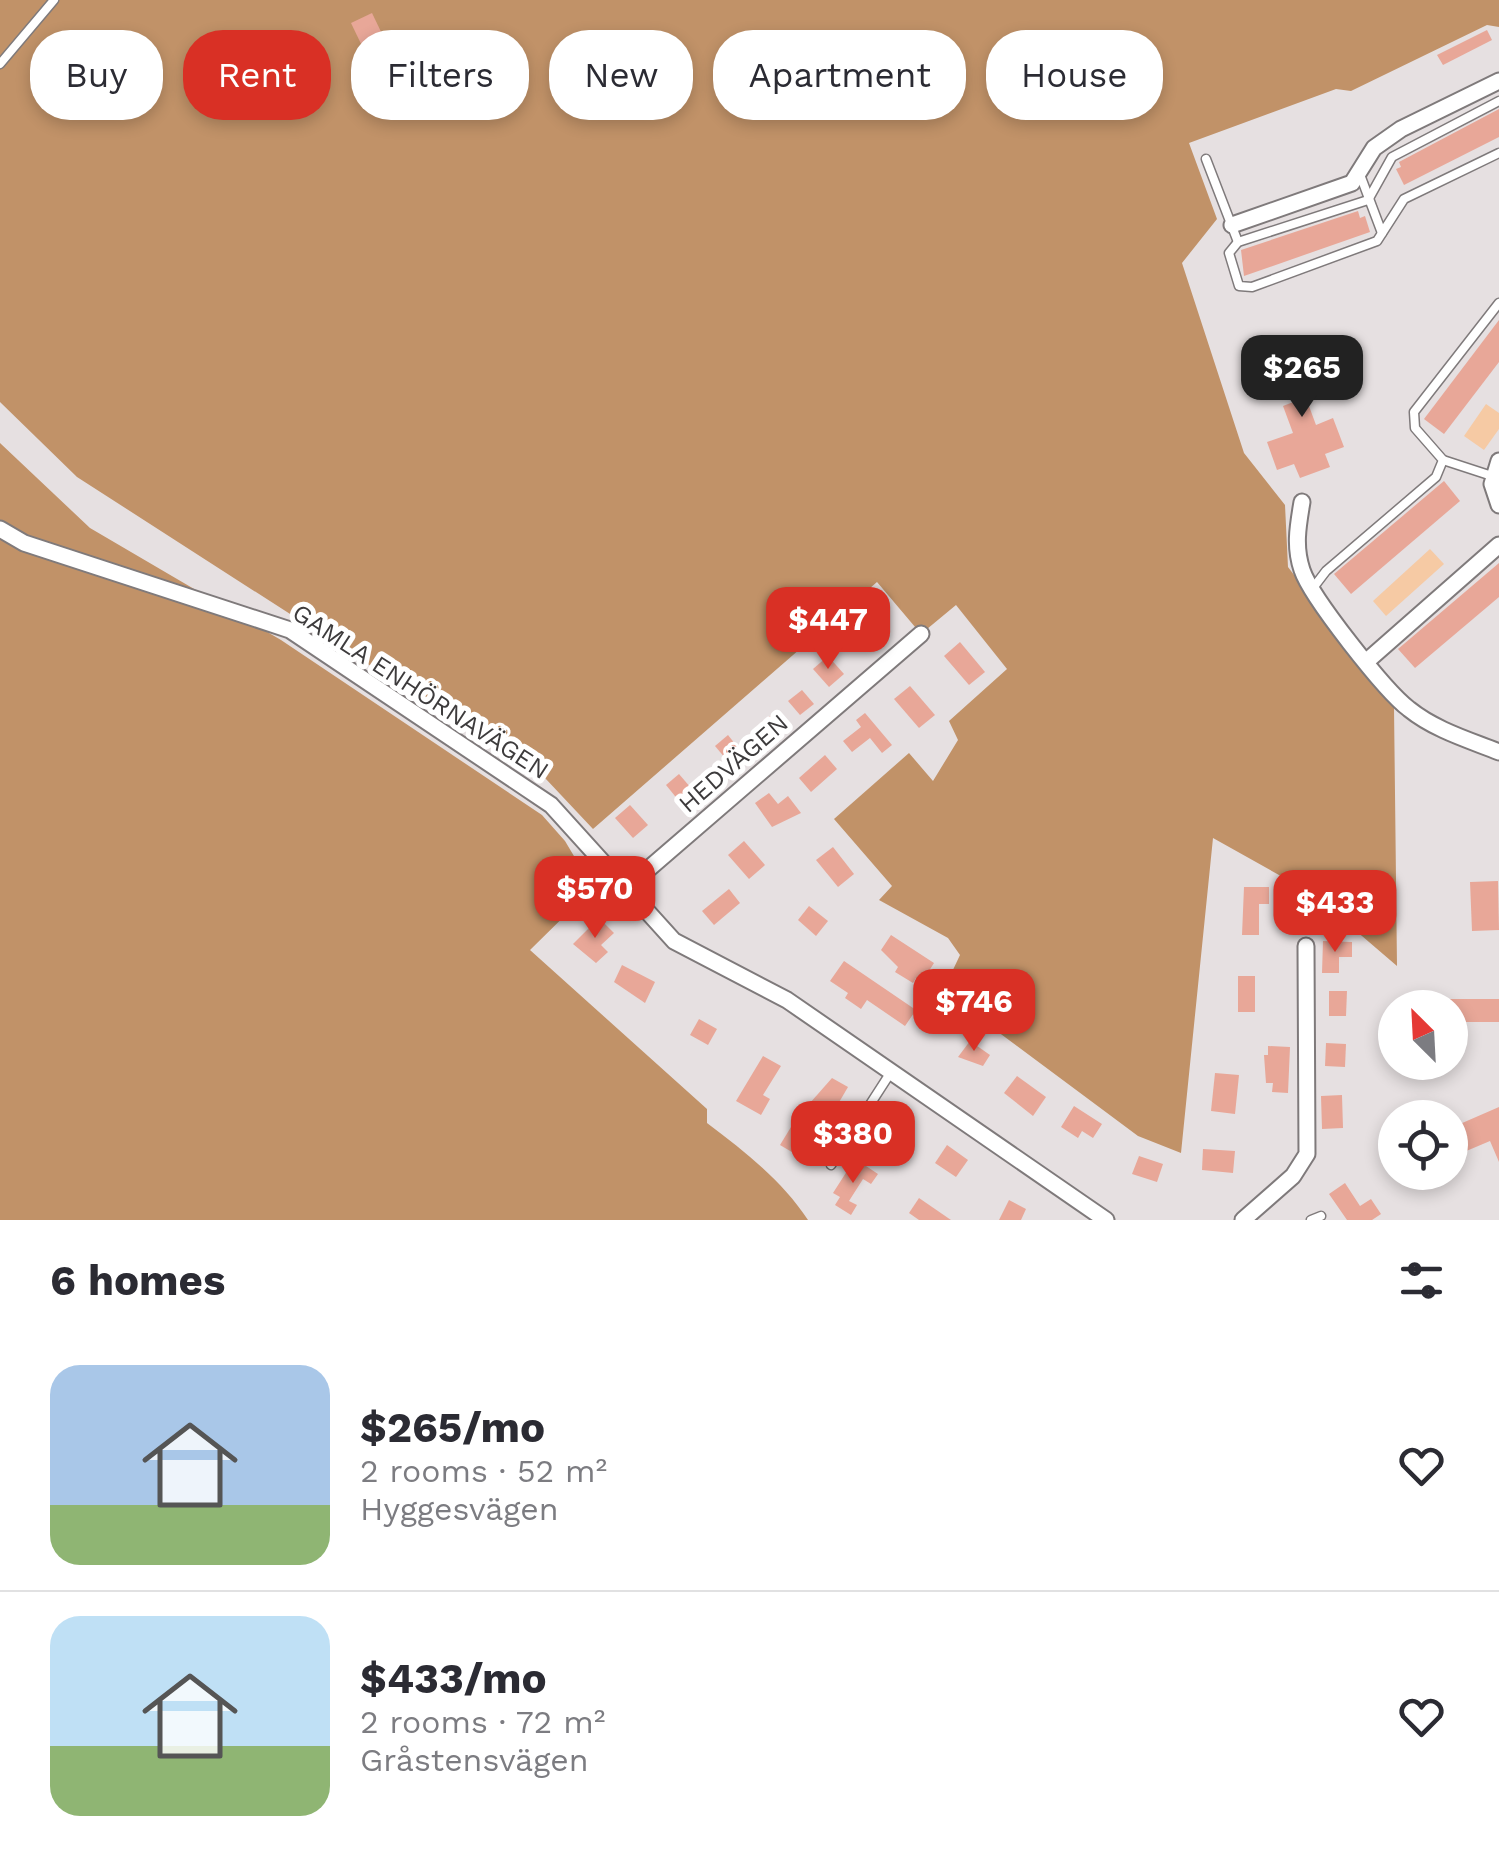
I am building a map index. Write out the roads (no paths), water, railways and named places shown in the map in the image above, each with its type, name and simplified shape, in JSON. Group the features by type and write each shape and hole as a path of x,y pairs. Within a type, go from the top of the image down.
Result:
{"street":[{"path":"1232,225 1352,182 1374,148 1499,81"},
{"path":"1496,469 1499,504"},
{"path":"1302,502 1296,537 1304,575 1367,662 1408,708 1456,736 1499,752"},
{"name":"GAMLA ENHÖRNAVÄGEN","path":"0,529 24,543 290,630 551,806 624,890 674,940 787,1000 1106,1220"},
{"path":"1367,662 1499,545"},
{"name":"HEDVÄGEN","path":"624,890 920,634"},
{"path":"1243,1220 1293,1176 1307,1154 1306,946"},
{"path":"1068,1220 1076,1202"}],"lane":[{"path":"0,64 54,0"},
{"path":"1480,88 1488,106"},
{"path":"1499,101 1392,157 1368,200 1238,242 1229,253 1243,289 1377,241 1404,200 1499,153"},
{"path":"1206,159 1238,242"},
{"path":"1358,172 1382,234"},
{"path":"1496,469 1443,460 1415,428 1414,412 1499,303"},
{"path":"1313,588 1326,571 1436,477 1443,460"},
{"path":"831,1164 891,1071"},
{"path":"1311,1220 1322,1216"}]}
